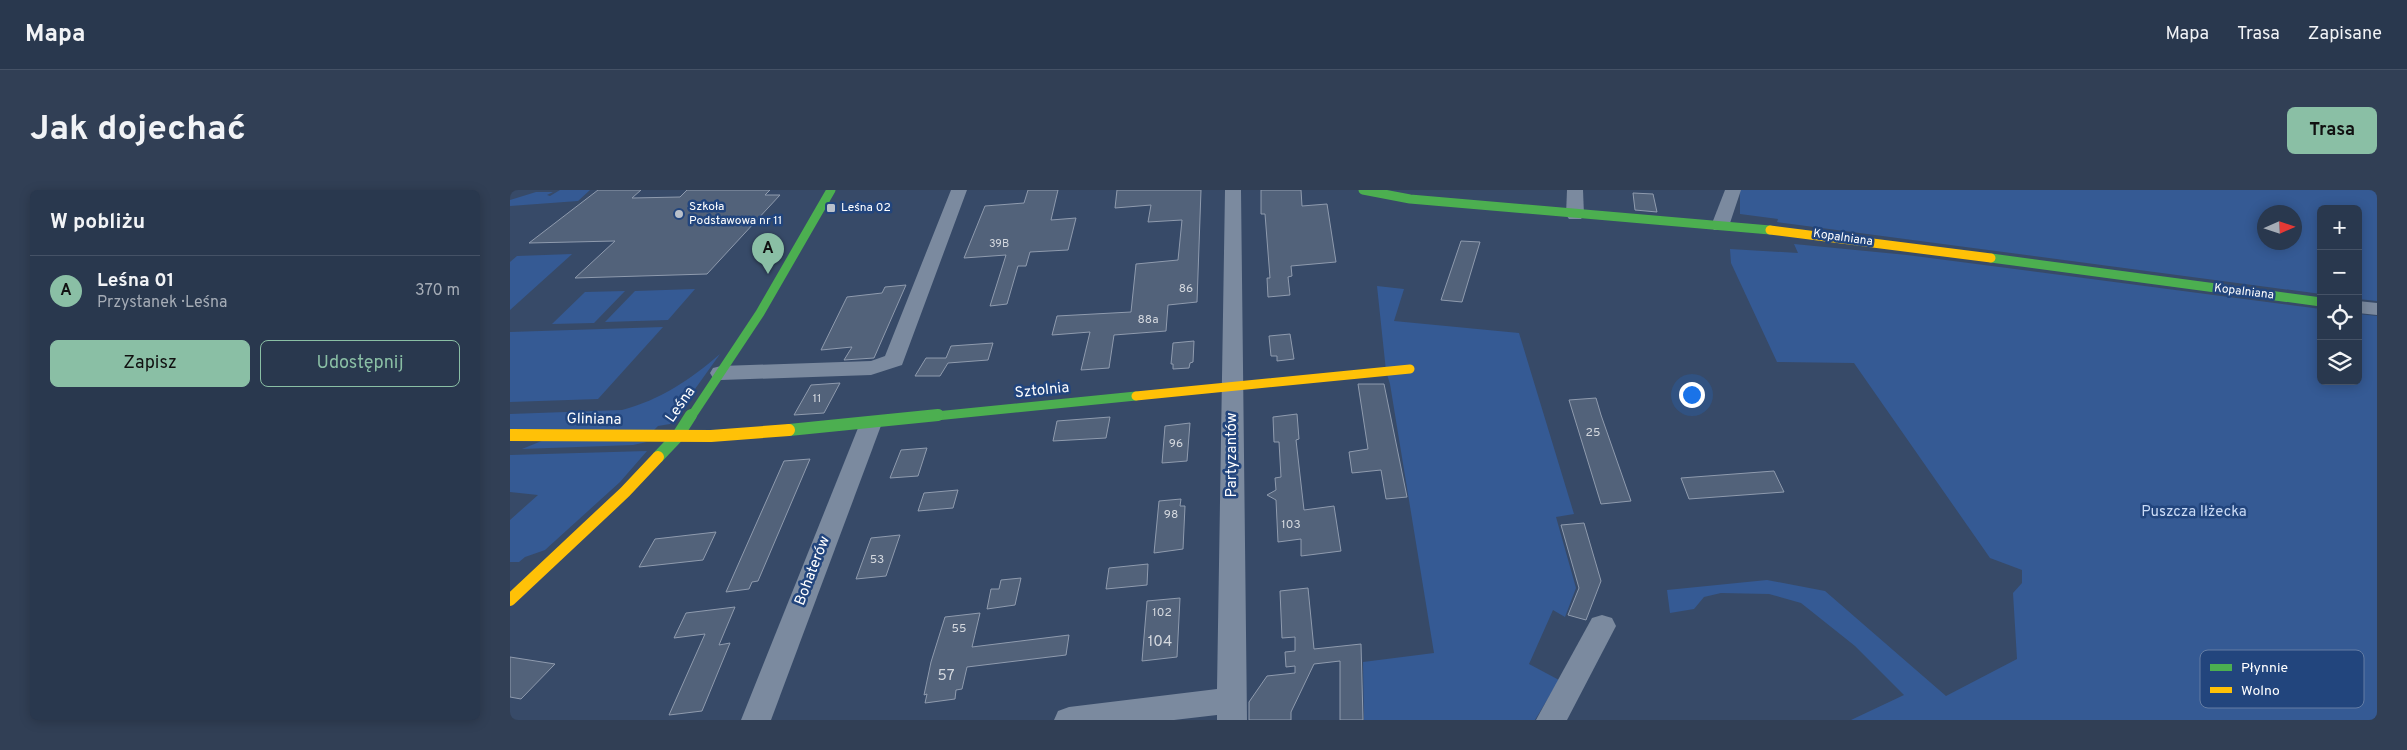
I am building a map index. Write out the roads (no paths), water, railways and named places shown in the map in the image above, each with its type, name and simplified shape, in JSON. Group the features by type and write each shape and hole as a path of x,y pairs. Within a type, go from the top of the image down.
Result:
{"street":[{"name":"Leśna","path":"510,600 625,492 677,436 763,308 831,190"},
{"path":"721,373 871,368 894,360 959,190"},
{"name":"Partyzantów","path":"1232,710 1233,190"},
{"name":"Kopalniana","path":"1363,190 1410,199 1802,233 2317,301"},
{"path":"1574,214 1575,190"},
{"path":"1720,226 1733,190"},
{"path":"2362,307 2377,309"},
{"name":"Sztolnia","path":"677,436 871,423 1410,369"},
{"name":"Bohaterów","path":"756,720 871,423"},
{"name":"Gliniana","path":"510,435 677,436"},
{"path":"1551,720 1602,626"},
{"path":"1069,720 1232,710"}],"place":[{"name":"Leśna 02","path":"831,208"},
{"name":"Szkoła Podstawowa nr 11","path":"679,214"},
{"name":"Leśna 01","path":"768,274"}],"park label":[{"name":"Puszcza Iłżecka","path":"2194,512"}]}
